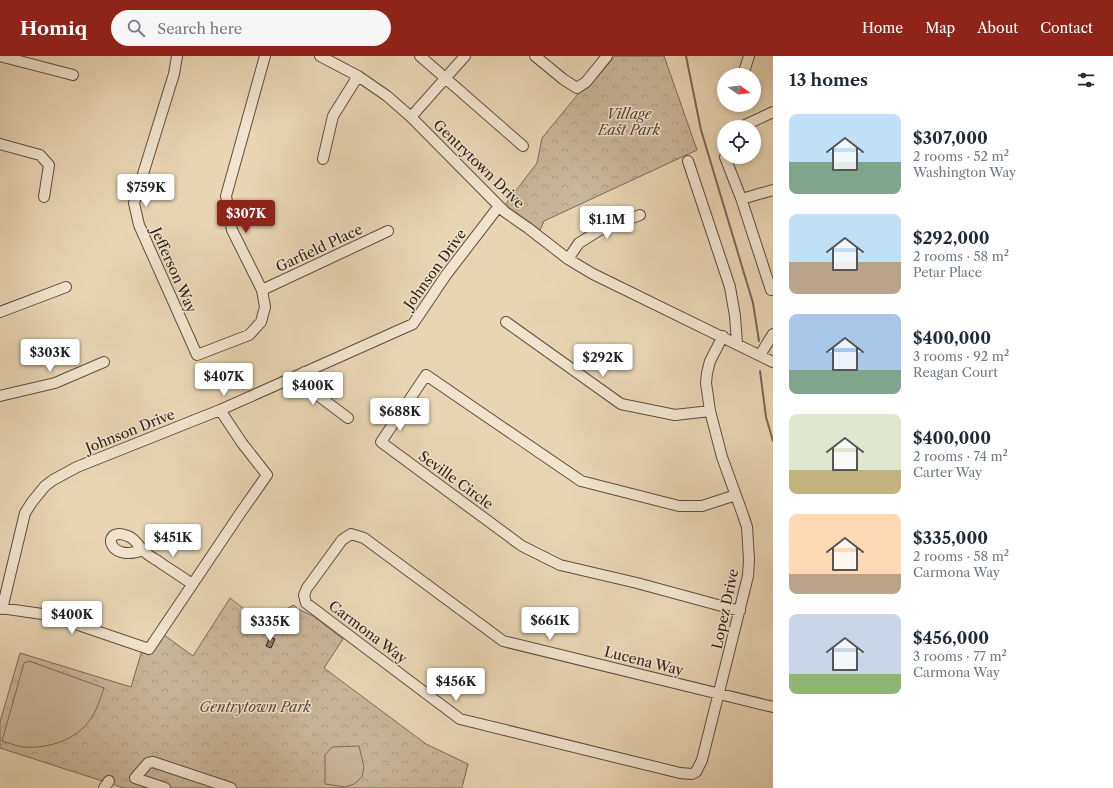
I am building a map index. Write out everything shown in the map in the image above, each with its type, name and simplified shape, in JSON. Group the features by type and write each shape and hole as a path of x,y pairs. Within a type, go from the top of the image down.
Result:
{"street":[{"path":"0,56 73,75"},
{"name":"Jefferson Way","path":"178,56 174,74 134,203 138,225 197,355 249,335 261,322 265,307 262,290"},
{"path":"262,290 232,230 226,196 265,56"},
{"name":"Gentrytown Drive","path":"320,56 358,76 387,96 411,117 505,212 568,259 593,274 723,336 773,362"},
{"path":"420,56 523,146"},
{"path":"411,117 465,56"},
{"path":"535,56 563,79 577,88 586,82 607,56"},
{"path":"745,68 749,56"},
{"path":"323,159 333,116 358,76"},
{"path":"757,120 772,113"},
{"path":"0,144 40,155 50,165 44,196"},
{"path":"688,161 730,287 735,316 737,344"},
{"path":"729,164 743,198 771,290"},
{"path":"743,198 773,190"},
{"name":"Johnson Drive","path":"1,608 25,513 45,486 77,467 220,410 413,324 446,275 499,206"},
{"path":"568,259 578,243 600,230 640,215"},
{"name":"Garfield Place","path":"262,290 388,231"},
{"path":"0,312 66,287"},
{"path":"506,322 622,404 675,415 710,411"},
{"path":"760,356 773,334"},
{"name":"Lopez Drive","path":"696,772 702,760 740,611 748,576 749,560 747,527 722,457 710,411 706,383 710,361 723,336"},
{"path":"0,396 55,383 104,362"},
{"path":"304,372 312,391 348,418"},
{"name":"Seville Circle","path":"736,494 702,506 679,506 582,480 426,375 380,442 522,546 560,565 637,583 740,611"},
{"path":"1,608 49,615 149,649 267,475 242,443 220,410"},
{"name":"Lucena Way","path":"351,534 364,538 503,641 773,707"},
{"name":"Carmona Way","path":"351,534 342,540 307,588 304,595 306,602 460,720 680,773 692,774 696,772"},
{"path":"142,550 192,584"},
{"path":"165,788 135,778 148,763 153,762 231,788"}],"green space":[{"name":"Village East Park","path":"615,56 664,56 697,150 544,221 540,230 505,205 537,163 542,138 579,93 589,87"},
{"name":"Gentrytown Park","path":"230,598 261,622 294,605 298,609 313,616 343,639 324,668 426,744 468,764 462,788 124,788 0,748 0,722 20,653 131,687 143,647 160,632 193,656"},
{"path":"29,661 104,688 92,717 83,728 68,739 41,747 20,747 2,741 24,663"},
{"path":"359,746 364,767 362,777 354,784 345,787 325,784 325,755 332,747"}],"building":[{"path":"270,637 275,639 271,648 266,646"}],"waterway":[{"path":"686,56 701,130 753,303 759,341"},
{"path":"760,371 766,417 773,441"}]}
